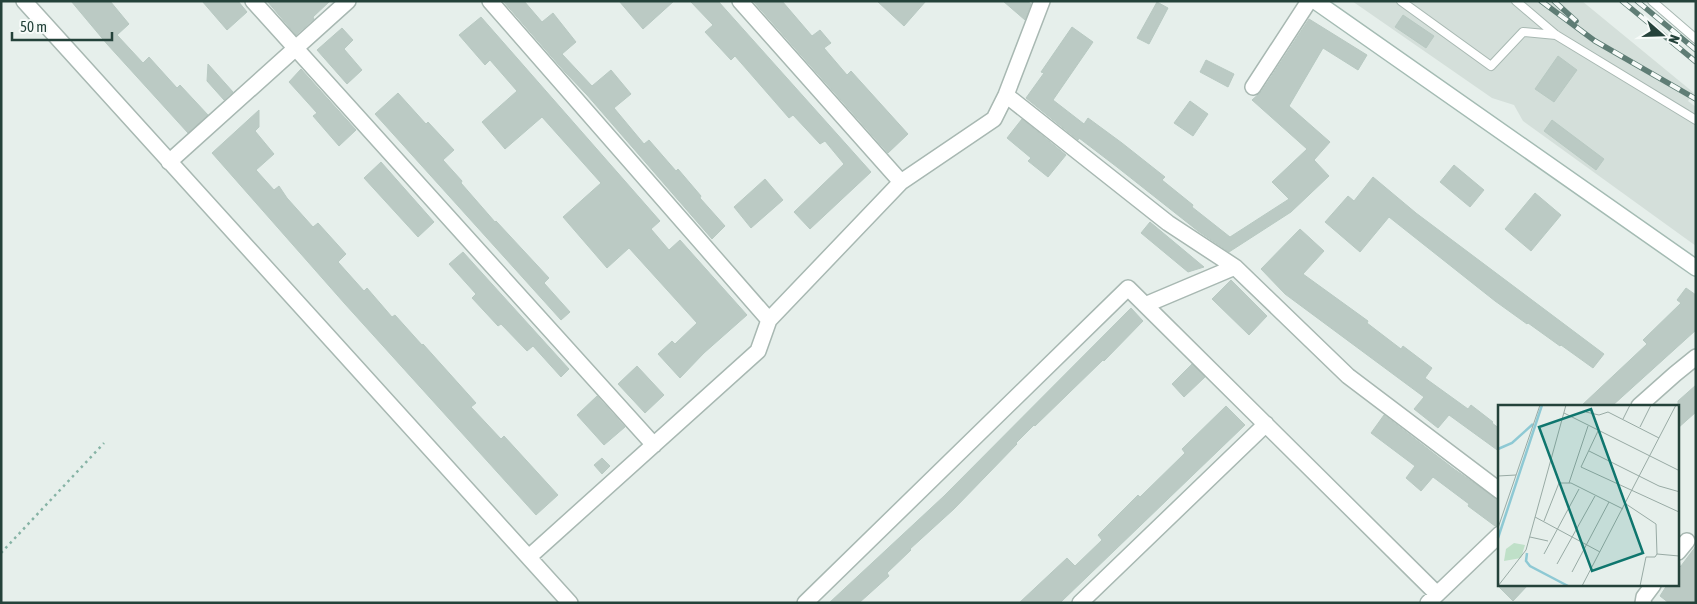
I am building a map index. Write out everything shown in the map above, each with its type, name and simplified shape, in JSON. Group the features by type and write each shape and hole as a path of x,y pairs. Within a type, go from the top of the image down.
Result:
{"street":[{"path":"24,1 570,603"},
{"path":"253,1 654,445"},
{"path":"169,162 348,1"},
{"path":"490,1 769,320"},
{"path":"740,1 901,182"},
{"path":"529,557 758,351 769,320 901,182 994,118 1006,95 1042,1"},
{"path":"1253,87 1309,1"},
{"path":"1315,1 1696,268"},
{"path":"1006,95 1168,223 1235,267 1348,376 1498,489"},
{"path":"1145,305 1235,267"},
{"path":"805,603 1128,288 1266,424 1433,598 1498,536"},
{"path":"1640,405 1696,358"},
{"path":"1080,603 1266,424"},
{"path":"1643,603 1644,597 1652,586"}],"lane":[{"path":"1401,1 1491,66 1522,32 1556,35"},
{"path":"1516,1 1556,35 1696,120"},
{"path":"1652,1 1696,39"}],"path":[{"path":"1,553 104,442"}],"shaded area":[{"path":"1352,1 1582,1 1694,93 1688,101 1696,107 1696,246 1523,121 1514,105 1492,98"}],"building":[{"path":"71,1 110,1 129,24 117,35 143,63 149,57 177,88 180,85 208,115 188,133 107,44"},
{"path":"202,1 238,1 247,12 227,30"},
{"path":"267,1 330,1 296,35"},
{"path":"503,1 524,1 542,22 553,13 576,42 562,54 592,86 611,70 631,94 614,108 644,144 649,140 676,171 678,169 725,226 712,239 587,95"},
{"path":"619,1 674,1 643,29"},
{"path":"690,1 718,1 871,172 810,229 794,212 844,164 825,141 820,144 793,115 789,118 735,56 731,60 705,32 713,25"},
{"path":"753,1 782,1 812,36 820,30 831,43 824,48 847,75 851,71 908,134 888,153"},
{"path":"877,1 926,1 904,26"},
{"path":"1003,1 1027,1 1031,4 1025,20"},
{"path":"1157,2 1168,8 1149,44 1137,38"},
{"path":"1403,15 1434,36 1426,48 1395,27"},
{"path":"481,17 660,221 651,229 669,250 680,240 747,315 704,353 680,378 658,354 672,341 675,344 697,323 629,248 607,268 563,217 601,183 542,117 505,149 482,122 517,91 490,60 485,65 459,35"},
{"path":"1309,19 1367,55 1358,70 1323,48 1289,106 1330,142 1314,160 1329,176 1291,212 1229,252 1198,231 1079,138 1078,140 1026,98 1044,73 1041,72 1072,27 1093,42 1053,100 1084,124 1088,118 1122,143 1165,177 1162,180 1230,237 1289,199 1272,182 1307,149 1252,100 1261,92"},
{"path":"342,28 353,40 344,49 362,70 347,84 317,50"},
{"path":"1558,56 1577,70 1554,102 1535,89"},
{"path":"1206,60 1234,74 1228,87 1200,72"},
{"path":"208,64 233,92 224,100 207,81"},
{"path":"301,69 356,130 339,146 313,116 317,113 289,82"},
{"path":"398,93 426,124 428,122 454,150 443,160 462,181 461,183 495,222 549,278 544,283 570,312 561,320 375,114"},
{"path":"1190,101 1208,114 1193,136 1174,123"},
{"path":"259,110 259,127 255,131 274,154 256,170 274,190 279,186 287,198 313,227 318,223 346,254 338,262 364,291 367,288 392,317 395,315 423,344 476,403 471,407 501,439 504,436 558,495 536,515 345,304 212,153"},
{"path":"1022,119 1066,155 1048,177 1028,161 1031,158 1007,138"},
{"path":"1552,120 1604,159 1596,170 1544,131"},
{"path":"381,162 434,222 418,237 364,178"},
{"path":"1454,165 1484,190 1470,207 1440,182"},
{"path":"1373,177 1416,213 1604,354 1593,368 1495,301 1389,217 1360,252 1325,222 1348,196 1354,201"},
{"path":"765,179 783,200 751,228 734,207"},
{"path":"1535,193 1561,215 1531,251 1505,229"},
{"path":"1150,222 1204,267 1188,272 1141,233"},
{"path":"1300,229 1324,251 1303,274 1368,321 1367,323 1401,349 1403,346 1432,368 1425,378 1468,409 1471,405 1493,422 1498,428 1498,451 1449,415 1438,428 1414,409 1424,397 1285,294 1261,269"},
{"path":"463,252 569,369 561,377 533,346 527,351 501,324 498,326 472,298 476,294 449,264"},
{"path":"1231,280 1267,316 1249,335 1212,299"},
{"path":"1686,288 1696,295 1696,330 1613,405 1582,405 1647,344 1643,340 1681,303 1677,300"},
{"path":"1131,308 1143,321 1104,361 1034,425 954,509 910,549 887,573 889,576 859,603 829,603 944,496"},
{"path":"1192,364 1205,377 1184,397 1172,384"},
{"path":"637,366 664,395 645,413 618,384"},
{"path":"1696,385 1696,412 1680,426 1680,405 1678,405 1678,401"},
{"path":"597,396 625,427 604,445 577,415"},
{"path":"1226,406 1245,425 1060,603 1019,603 1067,558 1075,566 1102,540 1098,535 1138,495 1140,497 1185,453 1182,449"},
{"path":"1384,415 1454,469 1498,500 1498,525 1495,526 1468,506 1469,504 1433,477 1421,491 1406,478 1415,466 1371,433"},
{"path":"602,458 610,466 602,474 594,465"},
{"path":"1696,546 1696,603 1669,603 1660,596 1666,586 1680,586 1680,567"},
{"path":"1498,586 1527,586 1513,601"}],"railway":[{"path":"1541,1 1595,41 1696,99"},
{"path":"1554,1 1576,21"},
{"path":"1622,1 1696,62"},
{"path":"1637,1 1696,50"}]}
